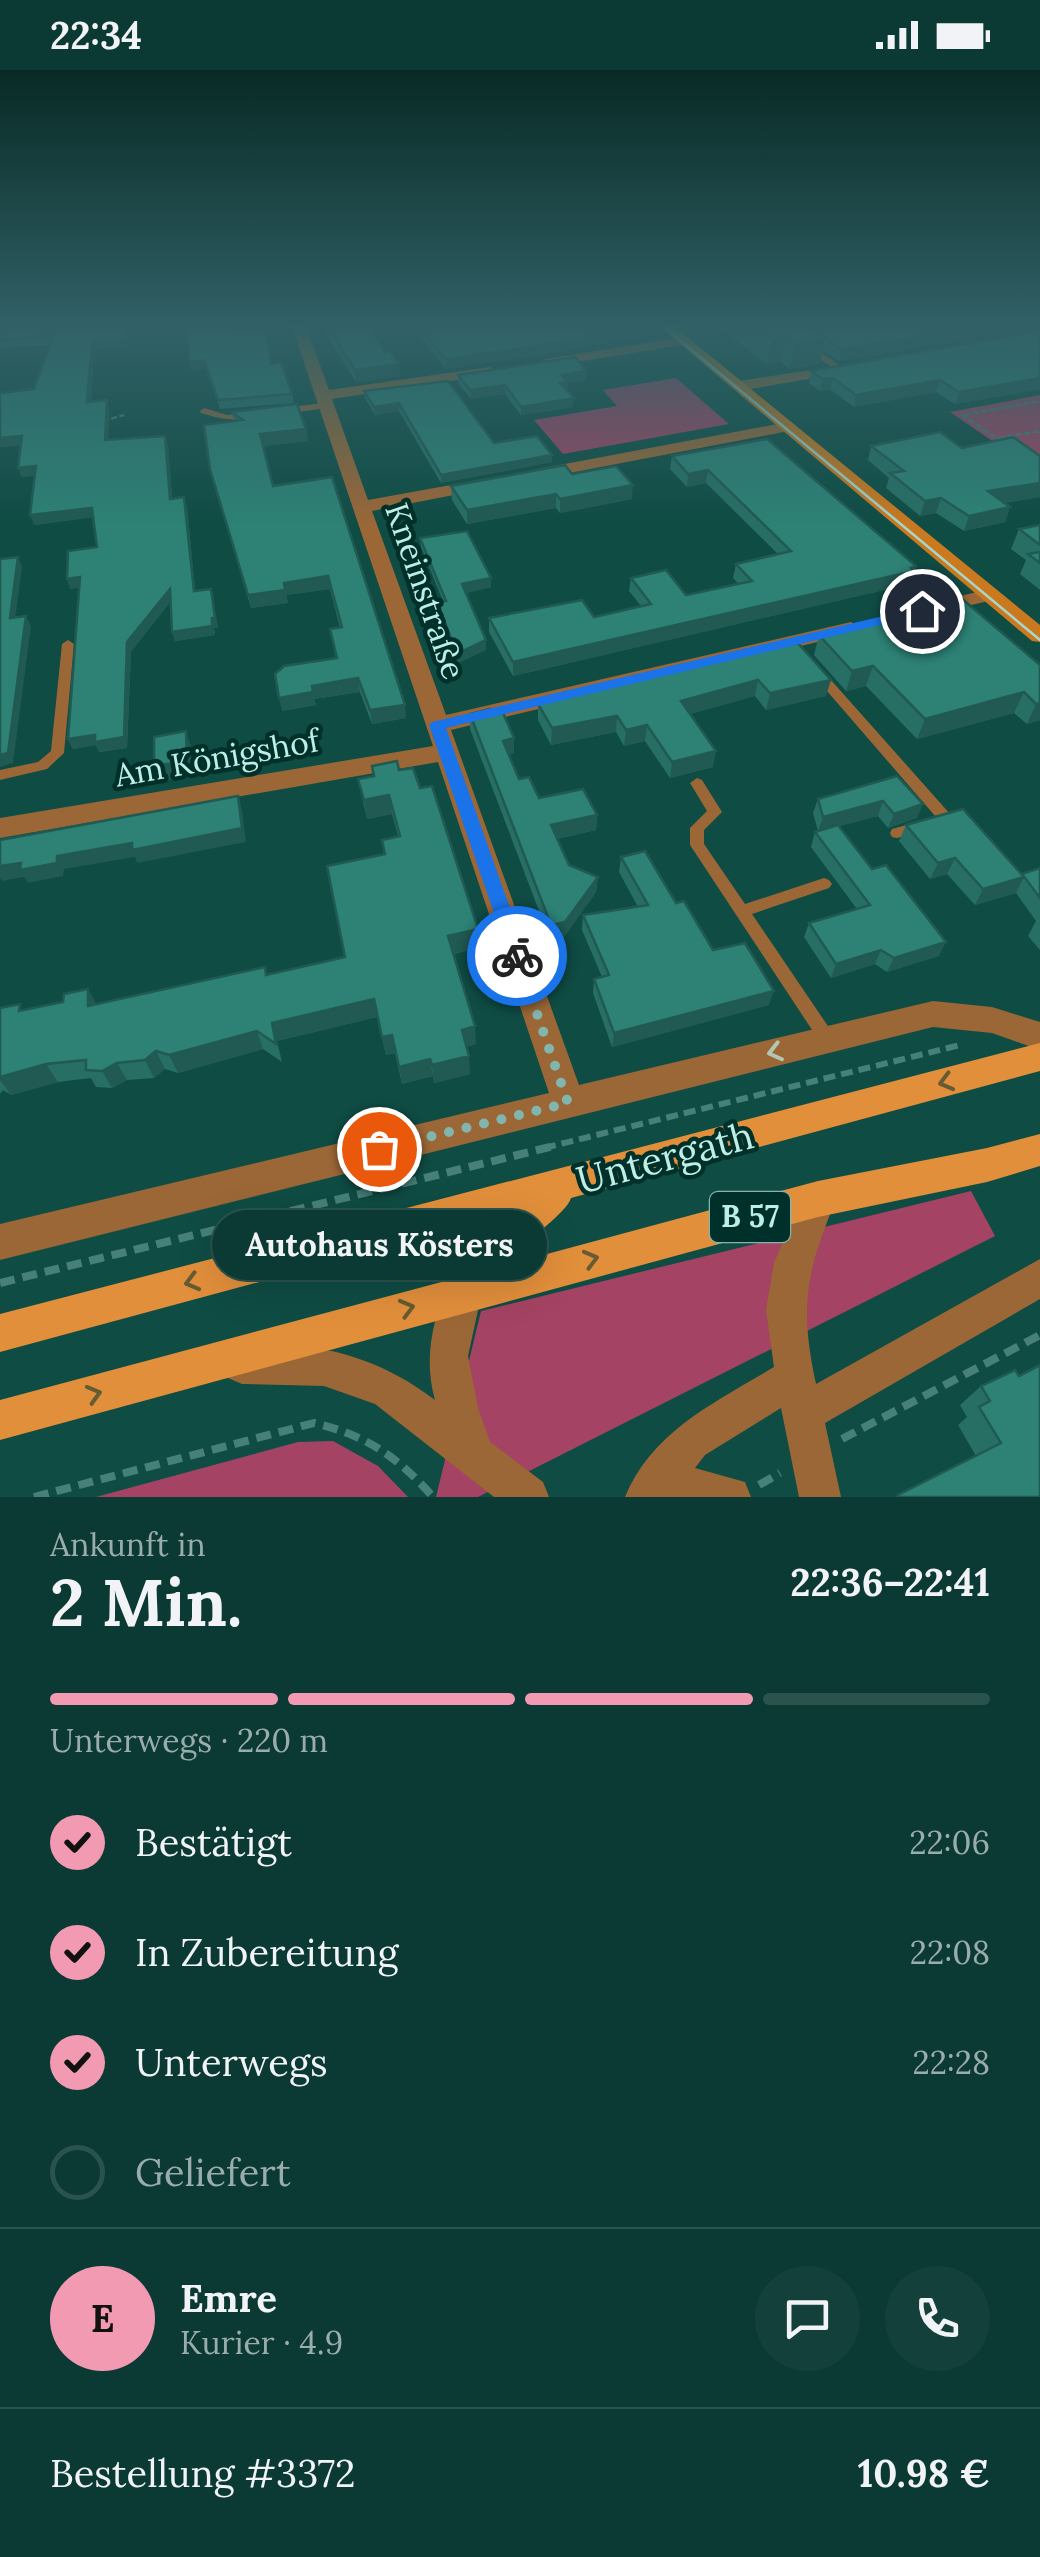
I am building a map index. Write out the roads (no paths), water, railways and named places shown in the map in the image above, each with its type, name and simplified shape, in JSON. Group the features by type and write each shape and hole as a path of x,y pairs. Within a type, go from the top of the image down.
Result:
{"main road":[{"path":"748,394 1040,636"},
{"name":"Untergath","path":"0,1333 1040,1057"},
{"name":"B 57","path":"0,1420 818,1199 987,1165 1040,1150"},
{"name":"B 57","path":"463,1292 485,1254 526,1212 603,1174"}],"street":[{"name":"Kneinstraße","path":"321,394 568,1103"},
{"path":"323,401 365,394"},
{"path":"516,478 788,427"},
{"path":"362,507 496,482"},
{"path":"916,612 990,595"},
{"path":"437,725 880,621"},
{"name":"Am Königshof","path":"0,828 446,752"},
{"path":"0,1242 933,1014 992,1020 1040,1036"},
{"path":"818,1199 792,1263 785,1310 820,1497"},
{"path":"647,1497 690,1440 799,1395 1040,1278"},
{"path":"463,1292 451,1326 446,1380 473,1452"},
{"path":"207,1363 324,1366 387,1388 528,1497"},
{"path":"647,1497 699,1488 742,1493"}],"lane":[{"path":"204,411 227,418 323,401"},
{"path":"791,642 946,818 897,833"},
{"path":"0,776 42,766 57,753 68,644"},
{"path":"697,783 715,812 697,828 696,844 828,1040"},
{"path":"742,911 824,884"}],"tram line":[{"path":"744,394 1040,640"}],"place":[{"name":"Autohaus Kösters","path":"379,1149"}]}
